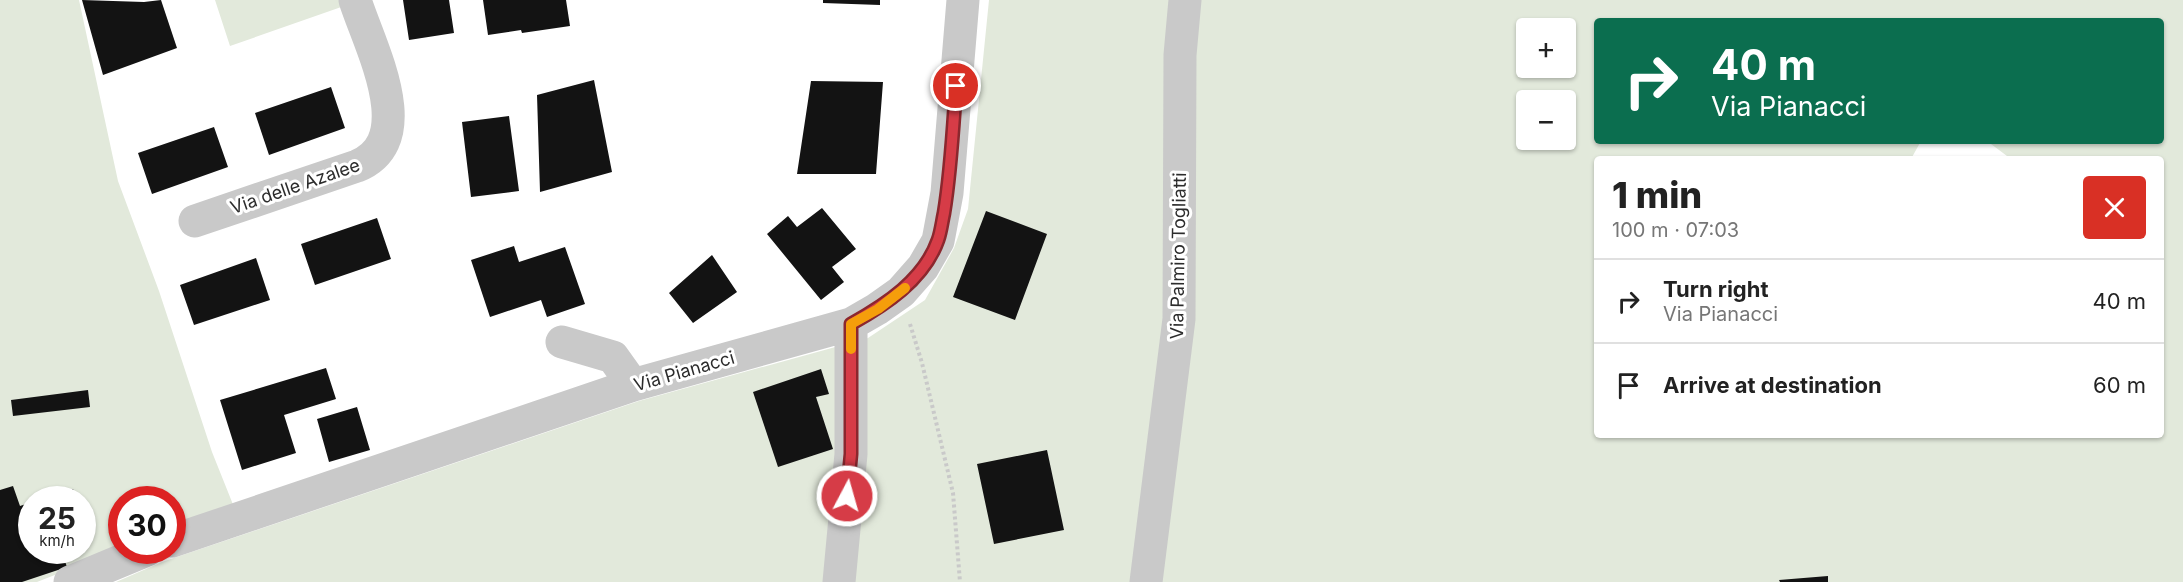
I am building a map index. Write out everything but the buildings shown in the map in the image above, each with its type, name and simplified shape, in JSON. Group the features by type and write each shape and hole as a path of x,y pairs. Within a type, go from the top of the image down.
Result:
{"street":[{"name":"Via delle Azalee","path":"195,221 367,162 381,149 389,123 385,92 377,60 355,0"},
{"name":"Via Pianacci","path":"186,536 633,385 851,324 878,309 901,292 923,267 938,241 948,192 963,0"},
{"name":"Via Palmiro Togliatti","path":"1146,582 1179,319 1180,55 1185,0"},
{"path":"839,582 851,454 851,324"},
{"path":"562,342 612,357 633,385"},
{"path":"69,582 113,564"}],"path":[{"path":"901,292 922,363 953,493 960,582"}],"shaded area":[{"path":"0,0 79,0 118,181 159,291 212,452 234,507 186,525 186,486 108,486 108,554 96,559 96,486 18,486 18,564 83,564 37,582 0,582"},
{"path":"215,0 345,0 347,5 230,46"},
{"path":"989,0 2183,0 2183,582 116,582 157,564 186,564 186,554 639,401 868,338 925,300 954,248 968,209"}],"slow traffic":[{"path":"851,349 851,324 878,309 905,288"}],"route":[{"path":"847,496 851,454 851,324 878,309 901,292 923,267 938,241 948,192 956,86"}]}
